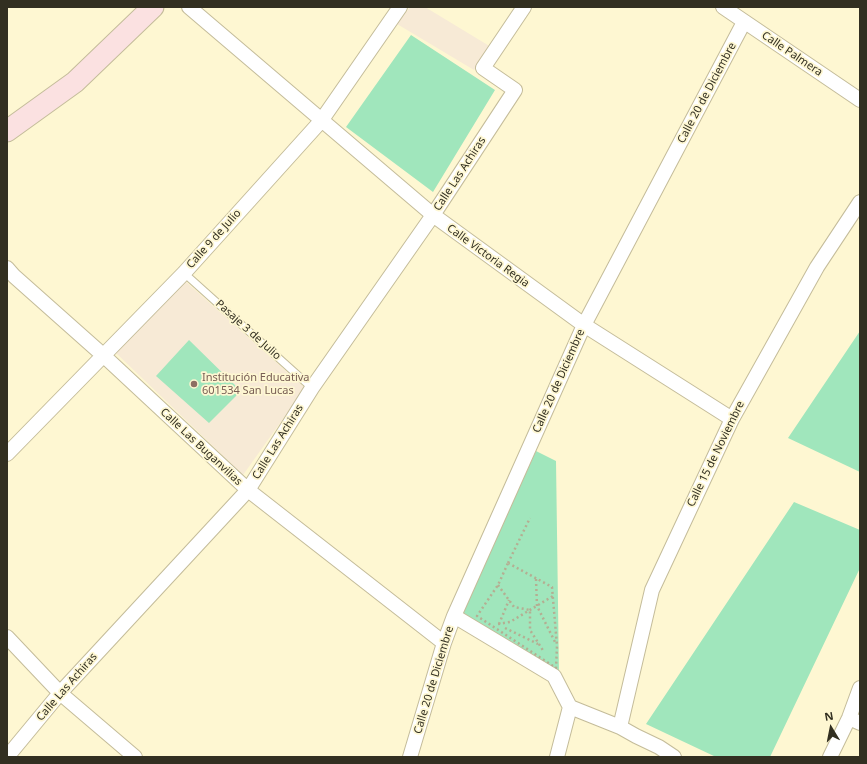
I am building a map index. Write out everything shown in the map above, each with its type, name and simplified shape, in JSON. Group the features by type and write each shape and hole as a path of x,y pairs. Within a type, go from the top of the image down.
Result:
{"main road":[{"path":"7,131 75,82 153,7"}],"street":[{"name":"Calle Victoria Regia","path":"189,7 433,215 584,325 732,419"},
{"name":"Calle 9 de Julio","path":"7,454 184,273 321,121 400,7"},
{"name":"Calle Las Achiras","path":"7,757 60,693 248,490 312,388 433,215 515,90 483,68 524,7"},
{"name":"Calle Palmera","path":"724,7 742,15 860,100"},
{"name":"Calle 20 de Diciembre","path":"410,757 444,643 454,616 584,325 742,15"},
{"name":"Calle 15 de Noviembre","path":"620,727 652,590 732,419 817,267 860,202"},
{"name":"Calle Las Buganvilias","path":"7,268 248,490 444,643"},
{"path":"454,616 554,676 570,707 620,727 659,747 674,757"},
{"path":"7,637 60,693 135,757"},
{"path":"830,757 854,721 860,688"},
{"path":"557,757 570,707"}],"lane":[{"name":"Pasaje 3 de Julio","path":"184,273 312,388"}],"path":[{"path":"477,616 498,585 530,518"},
{"path":"508,563 552,587 557,646 556,668"},
{"path":"536,578 537,606 557,646"},
{"path":"498,585 514,607 530,610"},
{"path":"498,624 510,622 553,596"},
{"path":"498,624 509,600"},
{"path":"530,610 530,630 556,668"},
{"path":"477,616 498,624 539,645"},
{"path":"477,616 556,668"}],"shaded area":[{"path":"410,7 425,7 491,47 474,70 397,24"},
{"path":"185,281 305,388 243,475 116,353"}],"green space":[{"path":"411,35 495,90 433,192 346,127"},
{"path":"860,331 860,472 788,438"},
{"path":"189,340 241,391 209,423 156,376"},
{"path":"536,451 556,461 559,675 462,614"},
{"path":"794,502 860,530 860,568 770,757 716,757 646,724"}],"place":[{"name":"Institución Educativa 601534 San Lucas","path":"194,384"}]}
